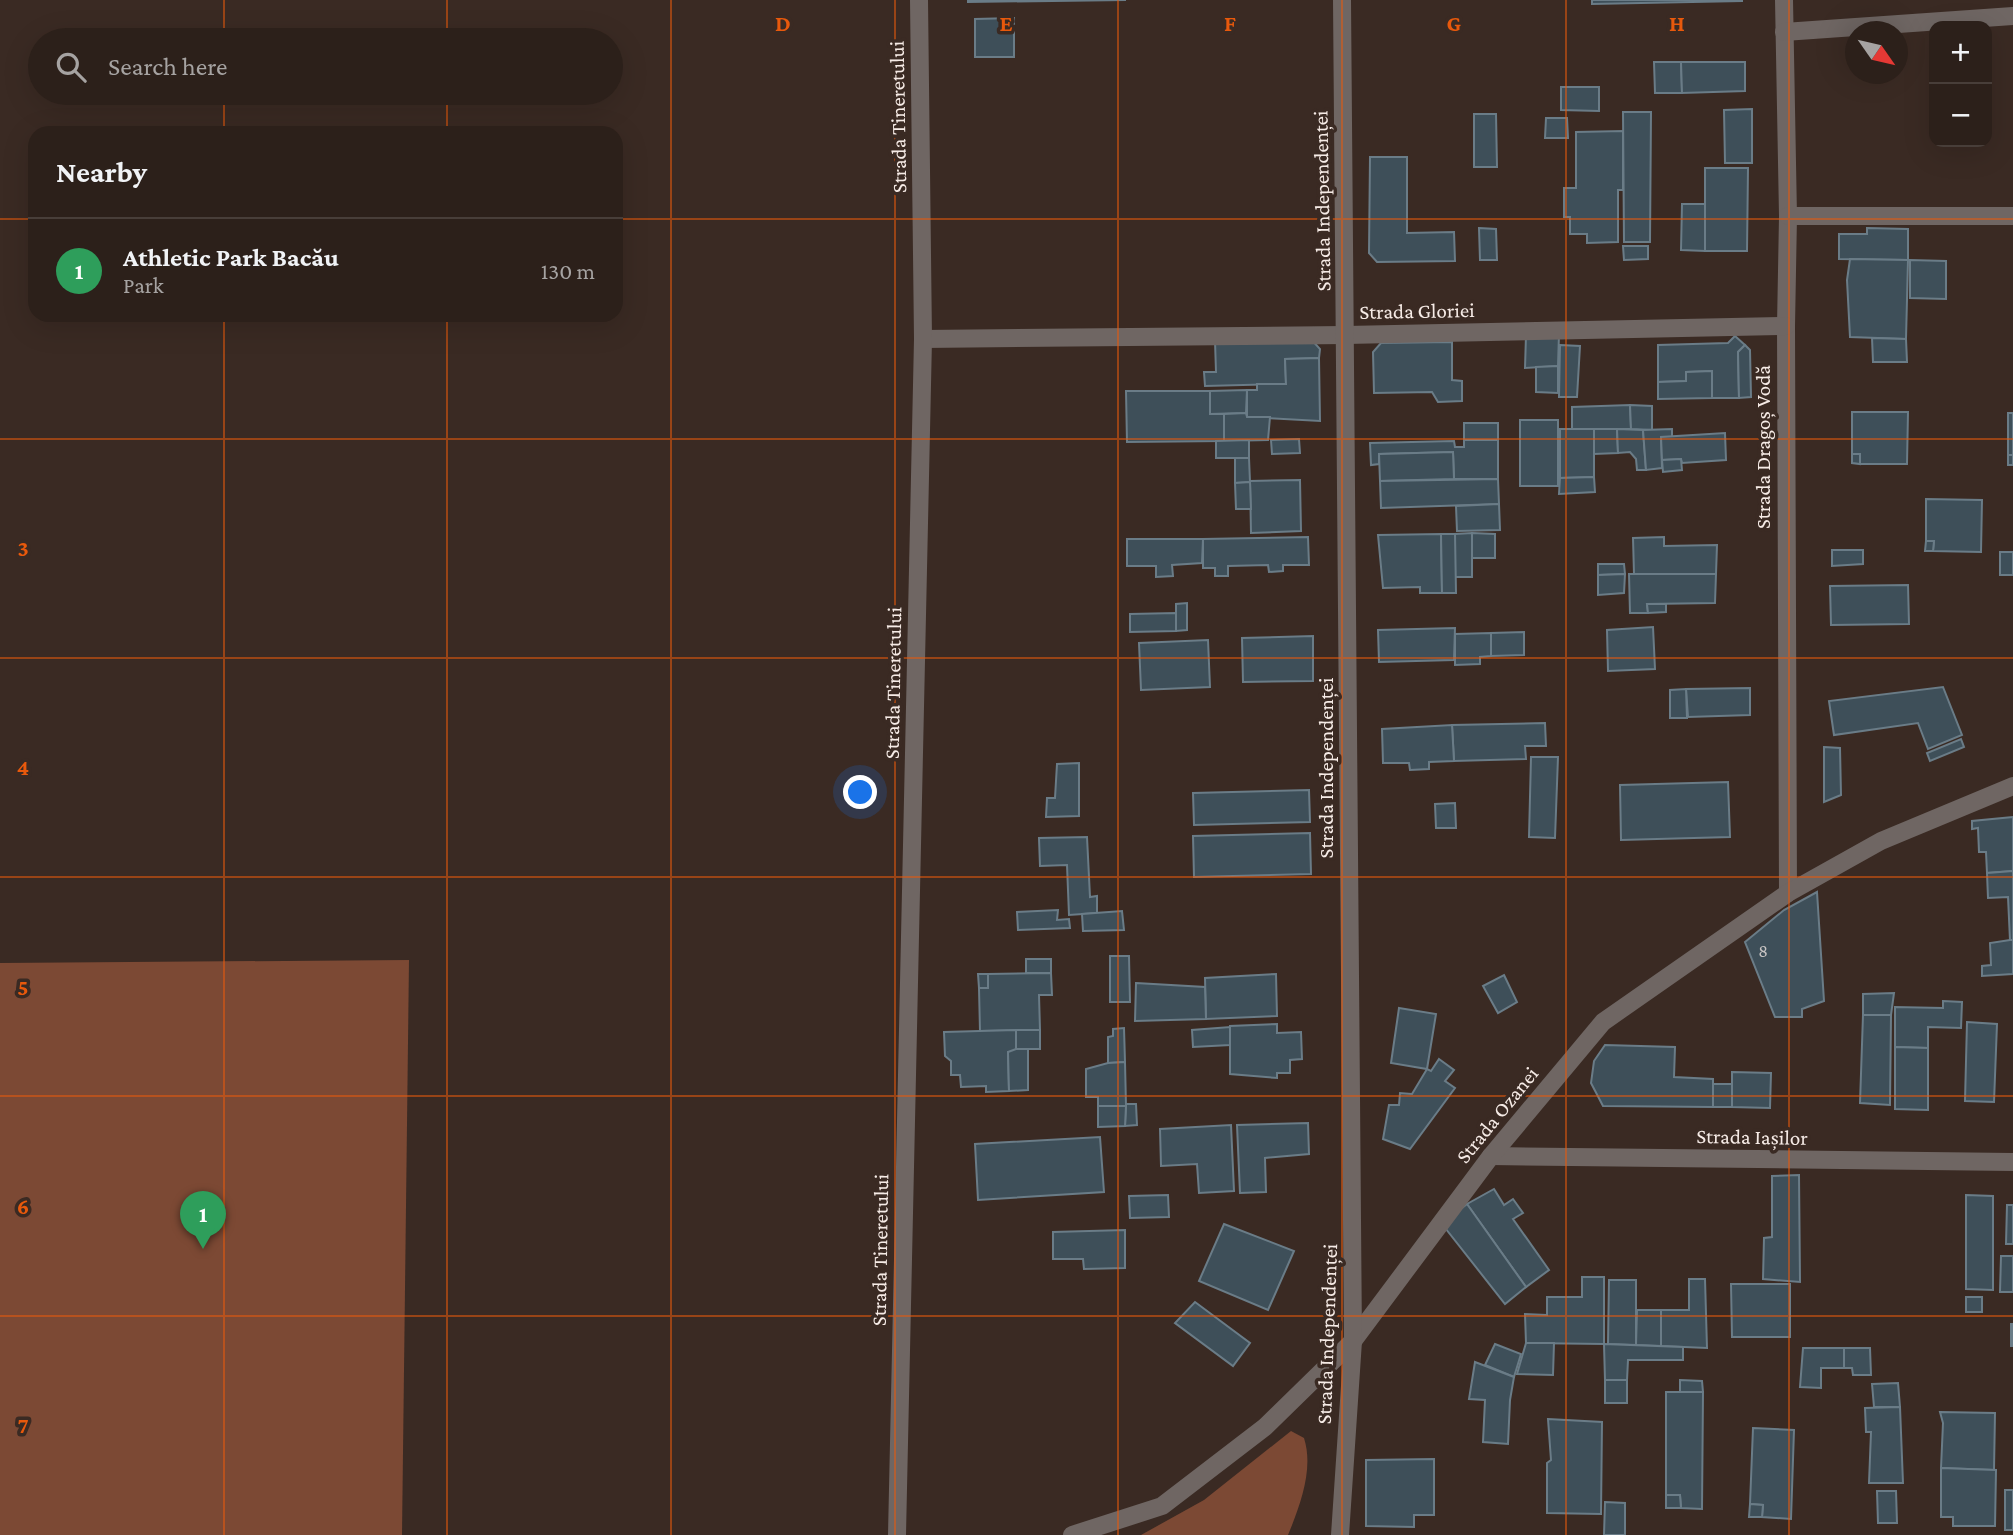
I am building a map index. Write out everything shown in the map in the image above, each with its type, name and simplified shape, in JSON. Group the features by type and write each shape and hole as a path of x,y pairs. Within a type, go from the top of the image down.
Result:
{"street":[{"name":"Strada Tineretului","path":"897,1535 923,339 919,0"},
{"name":"Strada Independenței","path":"1340,1535 1353,1341 1342,0"},
{"name":"Strada Dragoș Vodă","path":"1784,0 1788,216 1788,893"},
{"path":"1784,32 2013,16"},
{"path":"1788,216 2013,216"},
{"name":"Strada Gloriei","path":"923,339 1346,335 1786,326"},
{"name":"Strada Ozanei","path":"1072,1535 1162,1506 1265,1427 1353,1341 1491,1156 1603,1022 1788,893 1881,841 2013,786"},
{"name":"Strada Iașilor","path":"1491,1156 2013,1162"}],"shaded area":[{"path":"409,960 402,1535 0,1535 0,963"},
{"path":"1291,1431 1304,1438 1307,1462 1301,1500 1288,1535 1141,1535 1204,1500"}],"building":[{"path":"968,0 1126,0 968,2"},
{"path":"1592,0 1742,0 1742,1 1592,4"},
{"path":"1014,18 1014,57 975,57 975,19"},
{"path":"1654,62 1681,62 1682,93 1655,93"},
{"path":"1681,62 1745,62 1745,91 1682,93"},
{"path":"1561,87 1599,87 1599,111 1561,110"},
{"path":"1752,109 1752,163 1725,163 1724,110"},
{"path":"1623,112 1651,112 1650,242 1624,242"},
{"path":"1474,114 1496,114 1497,167 1474,167"},
{"path":"1546,118 1567,118 1568,138 1545,138"},
{"path":"1623,131 1623,190 1618,190 1618,242 1587,243 1587,234 1570,234 1570,217 1564,217 1564,188 1576,188 1576,132"},
{"path":"1370,157 1407,157 1407,233 1454,232 1455,261 1377,262 1369,253"},
{"path":"1705,168 1748,168 1747,251 1705,251"},
{"path":"1682,204 1705,204 1705,251 1681,250"},
{"path":"1479,228 1496,229 1497,260 1480,260"},
{"path":"1867,228 1908,229 1908,260 1839,259 1839,234 1867,234"},
{"path":"1623,246 1648,246 1648,259 1624,260"},
{"path":"1850,259 1908,260 1906,339 1850,337 1847,280"},
{"path":"1910,260 1946,261 1946,299 1910,298"},
{"path":"1559,334 1558,366 1525,368 1526,335"},
{"path":"1735,336 1745,345 1738,352 1739,398 1712,398 1712,371 1686,372 1686,381 1658,382 1658,345 1728,343"},
{"path":"1310,338 1320,349 1319,358 1285,359 1286,384 1205,386 1204,372 1216,372 1215,341"},
{"path":"1872,338 1906,339 1907,362 1873,362"},
{"path":"1452,342 1452,380 1462,381 1462,401 1438,402 1432,392 1374,393 1373,352 1381,343"},
{"path":"1560,345 1580,346 1577,397 1559,397"},
{"path":"1745,345 1750,350 1751,397 1739,398 1738,352"},
{"path":"1319,358 1320,421 1247,417 1247,390 1257,390 1257,384 1286,384 1285,359"},
{"path":"1558,366 1558,393 1536,392 1536,367"},
{"path":"1712,371 1712,398 1658,399 1658,382 1686,381 1686,372"},
{"path":"1247,390 1246,413 1210,414 1210,391"},
{"path":"1126,391 1210,391 1210,414 1224,414 1224,441 1127,442"},
{"path":"1630,405 1631,429 1572,429 1572,407"},
{"path":"1630,405 1652,406 1652,430 1631,429"},
{"path":"1852,412 1908,412 1907,464 1860,464 1860,454 1852,454"},
{"path":"1246,413 1247,417 1270,417 1268,440 1224,441 1224,414"},
{"path":"2008,413 2013,413 2013,455 2008,455"},
{"path":"1520,420 1558,420 1558,486 1520,486"},
{"path":"1464,423 1498,423 1498,440 1464,440"},
{"path":"1560,429 1594,429 1594,477 1560,478"},
{"path":"1594,429 1617,429 1618,453 1594,454"},
{"path":"1617,429 1643,430 1646,470 1637,470 1636,459 1630,452 1618,453"},
{"path":"1672,429 1672,437 1661,437 1662,468 1646,470 1643,430"},
{"path":"1725,433 1726,460 1682,463 1681,459 1662,460 1661,437"},
{"path":"1299,439 1300,453 1272,454 1271,440"},
{"path":"1249,440 1249,458 1216,458 1216,441"},
{"path":"1464,440 1498,440 1498,479 1454,479 1453,452 1379,454 1379,464 1371,465 1370,443 1454,441 1455,447 1464,447"},
{"path":"1453,452 1454,479 1380,481 1379,454"},
{"path":"1852,454 1860,454 1860,464 1852,463"},
{"path":"2008,455 2013,455 2013,465 2008,465"},
{"path":"1235,458 1249,458 1250,482 1235,483"},
{"path":"1681,459 1682,470 1663,472 1662,460"},
{"path":"1594,477 1595,492 1559,494 1560,478"},
{"path":"1498,479 1499,504 1381,508 1380,481"},
{"path":"1300,480 1301,531 1251,533 1250,481"},
{"path":"1250,482 1251,509 1236,509 1235,483"},
{"path":"1926,499 1982,500 1981,552 1933,551 1934,541 1926,541"},
{"path":"1499,504 1500,530 1457,531 1456,506"},
{"path":"1472,533 1472,577 1455,577 1455,534"},
{"path":"1472,533 1495,534 1495,558 1472,558"},
{"path":"1441,534 1442,593 1420,593 1420,587 1383,588 1378,535"},
{"path":"1441,534 1455,534 1456,593 1442,593"},
{"path":"1308,537 1309,565 1283,565 1283,571 1269,572 1268,565 1228,566 1228,576 1215,576 1215,568 1203,568 1203,539"},
{"path":"1664,537 1664,546 1717,545 1716,574 1634,574 1633,538"},
{"path":"1127,539 1203,539 1202,563 1172,565 1173,576 1156,577 1156,566 1127,566"},
{"path":"1926,541 1934,541 1933,551 1925,551"},
{"path":"1832,550 1863,550 1863,564 1832,566"},
{"path":"2000,552 2013,552 2013,575 2000,575"},
{"path":"1598,564 1624,564 1625,574 1598,575"},
{"path":"1625,574 1624,593 1598,595 1598,575"},
{"path":"1629,574 1716,574 1715,603 1647,604 1648,613 1630,613"},
{"path":"1908,585 1909,624 1831,625 1830,586"},
{"path":"1187,603 1187,630 1176,631 1176,604"},
{"path":"1647,604 1666,604 1666,612 1648,613"},
{"path":"1176,613 1176,631 1130,632 1130,614"},
{"path":"1653,627 1655,669 1608,671 1607,630"},
{"path":"1455,628 1454,660 1379,662 1378,630"},
{"path":"1524,632 1524,655 1491,656 1491,633"},
{"path":"1491,633 1491,656 1480,657 1480,664 1455,665 1455,634"},
{"path":"1313,636 1313,681 1243,682 1242,638"},
{"path":"1208,640 1210,687 1141,690 1139,643"},
{"path":"1943,687 1962,735 1928,749 1918,723 1834,735 1829,701"},
{"path":"1750,688 1750,715 1688,717 1686,689"},
{"path":"1686,689 1687,718 1670,718 1670,690"},
{"path":"1545,723 1546,746 1525,746 1526,759 1454,761 1452,725"},
{"path":"1452,725 1454,761 1429,762 1429,769 1410,770 1409,763 1383,763 1382,729"},
{"path":"1961,739 1964,747 1930,761 1927,753"},
{"path":"1824,747 1840,748 1841,795 1824,802"},
{"path":"1531,757 1558,757 1555,838 1529,837"},
{"path":"1079,763 1079,816 1046,817 1047,798 1055,798 1057,764"},
{"path":"1728,782 1730,837 1621,840 1620,785"},
{"path":"1309,790 1310,822 1194,825 1193,793"},
{"path":"1455,803 1456,828 1436,828 1435,804"},
{"path":"2013,817 2013,871 1987,873 1986,852 1979,852 1978,828 1972,829 1972,821"},
{"path":"1310,833 1311,874 1194,877 1193,836"},
{"path":"1087,837 1090,897 1097,896 1097,913 1069,915 1067,865 1040,866 1039,838"},
{"path":"2013,871 2013,940 2010,940 2008,897 1988,898 1987,873"},
{"path":"1817,892 1824,1001 1802,1009 1802,1017 1775,1017 1745,942 1784,910"},
{"path":"1058,910 1057,920 1069,919 1070,928 1018,930 1017,912"},
{"path":"1122,911 1124,930 1083,931 1082,914"},
{"path":"2013,940 2013,974 1982,976 1982,966 1991,965 1990,943"},
{"path":"1110,956 1129,956 1130,1002 1110,1002"},
{"path":"1026,959 1051,959 1051,973 1026,973"},
{"path":"1051,973 1052,995 1039,995 1040,1030 980,1031 979,988 988,988 988,974"},
{"path":"978,974 988,974 988,988 979,988"},
{"path":"1276,974 1277,1016 1206,1019 1205,978"},
{"path":"1504,975 1517,1002 1498,1013 1483,986"},
{"path":"1136,983 1205,987 1206,1019 1135,1021"},
{"path":"1894,993 1891,1015 1863,1015 1863,994"},
{"path":"1943,1001 1962,1002 1961,1028 1928,1027 1928,1048 1895,1047 1895,1007 1943,1008"},
{"path":"1399,1008 1436,1014 1427,1069 1391,1063"},
{"path":"1863,1015 1891,1015 1890,1105 1860,1103"},
{"path":"1967,1022 1997,1024 1994,1102 1965,1101"},
{"path":"1277,1024 1277,1033 1301,1032 1302,1059 1290,1060 1290,1073 1277,1073 1277,1078 1230,1074 1230,1026"},
{"path":"1230,1027 1230,1045 1193,1047 1192,1030"},
{"path":"1124,1028 1125,1062 1108,1063 1108,1037 1113,1036 1113,1029"},
{"path":"1016,1030 1040,1030 1040,1049 1016,1049"},
{"path":"1016,1030 1016,1052 1008,1052 1009,1091 986,1092 986,1086 961,1087 960,1075 951,1075 951,1061 945,1056 944,1032"},
{"path":"1605,1045 1675,1047 1674,1077 1713,1079 1713,1107 1603,1106 1591,1083 1594,1061"},
{"path":"1895,1047 1928,1048 1928,1110 1895,1109"},
{"path":"1028,1049 1028,1090 1009,1091 1008,1052"},
{"path":"1439,1059 1454,1070 1445,1081 1455,1088 1410,1149 1383,1139 1389,1105 1399,1105 1400,1093 1412,1094 1427,1069 1431,1071"},
{"path":"1125,1062 1126,1106 1098,1106 1098,1097 1086,1097 1086,1069"},
{"path":"1732,1072 1771,1073 1770,1108 1732,1107"},
{"path":"1713,1084 1732,1084 1732,1107 1713,1107"},
{"path":"1126,1104 1136,1104 1137,1125 1125,1126"},
{"path":"1098,1106 1126,1106 1125,1126 1098,1127"},
{"path":"1308,1123 1309,1154 1265,1158 1266,1192 1240,1193 1237,1125"},
{"path":"1231,1125 1234,1191 1199,1193 1197,1164 1161,1166 1160,1129"},
{"path":"1100,1137 1104,1192 978,1200 975,1144"},
{"path":"1799,1175 1800,1282 1763,1279 1764,1238 1772,1237 1772,1176"},
{"path":"1494,1189 1504,1205 1513,1199 1523,1213 1513,1219 1549,1270 1526,1287 1467,1204"},
{"path":"1168,1195 1169,1217 1130,1218 1129,1196"},
{"path":"1966,1195 1993,1196 1993,1290 1966,1289"},
{"path":"1467,1204 1526,1287 1505,1304 1442,1224"},
{"path":"2007,1205 2013,1205 2013,1244 2006,1244"},
{"path":"1224,1224 1294,1251 1268,1310 1199,1281"},
{"path":"1125,1230 1125,1268 1084,1269 1083,1259 1053,1259 1053,1232"},
{"path":"2001,1256 2013,1256 2013,1292 2000,1292"},
{"path":"1582,1277 1604,1277 1604,1344 1526,1343 1525,1314 1547,1315 1547,1297 1582,1297"},
{"path":"1689,1279 1705,1279 1707,1348 1661,1346 1661,1310 1689,1310"},
{"path":"1609,1280 1636,1280 1636,1345 1608,1344"},
{"path":"1731,1284 1790,1284 1790,1337 1732,1337"},
{"path":"1966,1297 1982,1297 1982,1312 1966,1312"},
{"path":"1195,1302 1250,1343 1233,1366 1175,1323"},
{"path":"1637,1310 1661,1310 1661,1346 1636,1345"},
{"path":"2013,1324 2013,1346 2011,1346"},
{"path":"1526,1343 1554,1343 1553,1375 1517,1374"},
{"path":"1495,1344 1521,1354 1514,1377 1485,1365"},
{"path":"1604,1344 1683,1347 1683,1360 1628,1360 1627,1380 1605,1380"},
{"path":"1803,1348 1844,1348 1844,1368 1821,1368 1821,1388 1800,1387"},
{"path":"1844,1348 1870,1348 1871,1375 1853,1375 1852,1368 1844,1368"},
{"path":"1475,1362 1514,1377 1508,1444 1483,1442 1485,1400 1469,1399"},
{"path":"1605,1380 1627,1380 1627,1403 1605,1403"},
{"path":"1680,1380 1702,1381 1703,1392 1680,1392"},
{"path":"1898,1383 1900,1407 1874,1407 1872,1384"},
{"path":"1666,1392 1703,1392 1702,1509 1681,1508 1680,1495 1666,1495"},
{"path":"1900,1407 1903,1483 1869,1483 1871,1432 1866,1432 1865,1408"},
{"path":"1940,1412 1995,1413 1994,1470 1941,1468 1943,1423"},
{"path":"1548,1419 1602,1422 1601,1514 1547,1513 1547,1463 1551,1460"},
{"path":"1753,1428 1794,1430 1791,1519 1762,1517 1763,1505 1750,1504"},
{"path":"1434,1459 1434,1515 1414,1515 1414,1527 1366,1526 1366,1460"},
{"path":"1941,1468 1996,1470 1995,1526 1953,1526 1953,1517 1941,1517"},
{"path":"2005,1490 2013,1490 2013,1530 2005,1530"},
{"path":"1877,1491 1896,1491 1897,1523 1878,1523"},
{"path":"1666,1495 1680,1495 1681,1508 1666,1508"},
{"path":"1605,1502 1625,1503 1625,1535 1604,1535"},
{"path":"1750,1504 1763,1505 1762,1517 1749,1517"}],"place":[{"name":"Athletic Park Bacău","path":"203,1249"}]}
